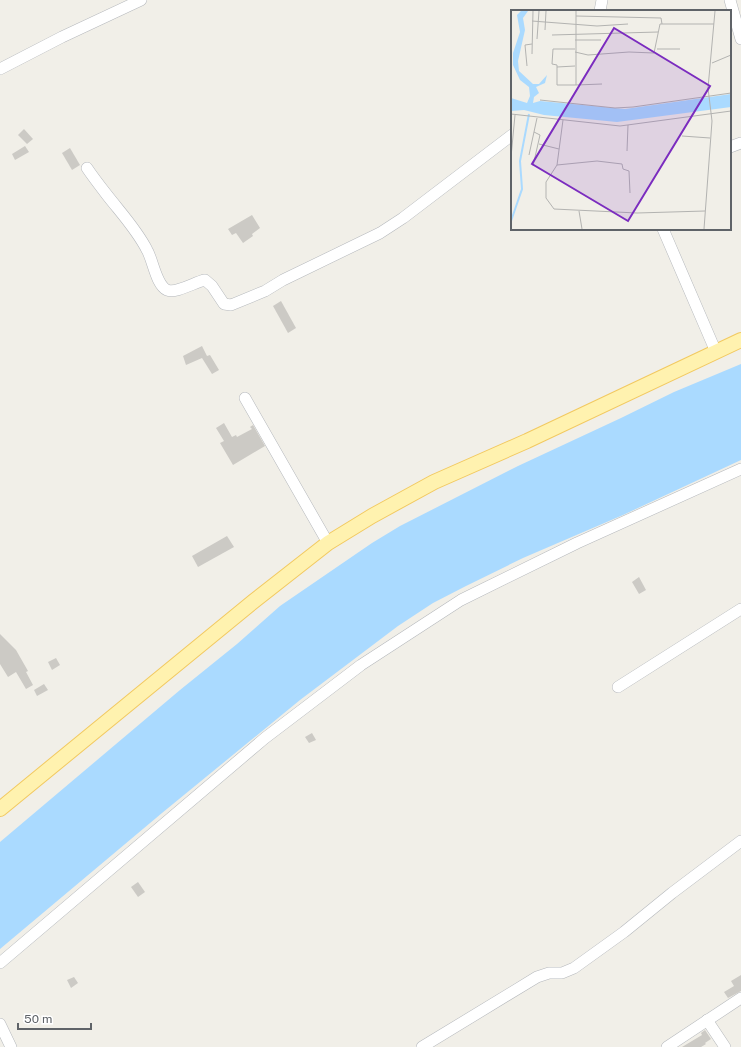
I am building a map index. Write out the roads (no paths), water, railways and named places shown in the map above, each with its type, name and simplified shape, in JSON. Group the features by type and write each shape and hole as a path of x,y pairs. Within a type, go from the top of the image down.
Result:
{"main road":[{"path":"0,809 254,601 328,543 372,516 434,482 527,441 741,340"}],"street":[{"path":"0,69 62,37 141,0"},
{"path":"600,10 602,0"},
{"path":"730,0 741,39"},
{"path":"87,168 131,225 144,245 163,288 169,291 176,291 198,281 205,280 212,286 224,304 231,305 265,291 283,280 380,233 404,218 511,136"},
{"path":"731,147 741,143"},
{"path":"663,230 716,352"},
{"path":"245,398 328,543"},
{"path":"0,963 265,738 361,665 461,600 577,543 741,469"},
{"path":"618,687 741,609"},
{"path":"422,1047 537,977 549,973 562,973 574,968 624,932 672,893 741,842"},
{"path":"667,1047 741,998"},
{"path":"707,1020 725,1047"},
{"path":"0,1024 11,1047"}],"water":[{"path":"741,364 741,460 623,515 523,558 433,603 398,626 300,700 0,949 0,842 180,690 237,644 280,606 372,543 400,526 518,466 674,392"}]}
